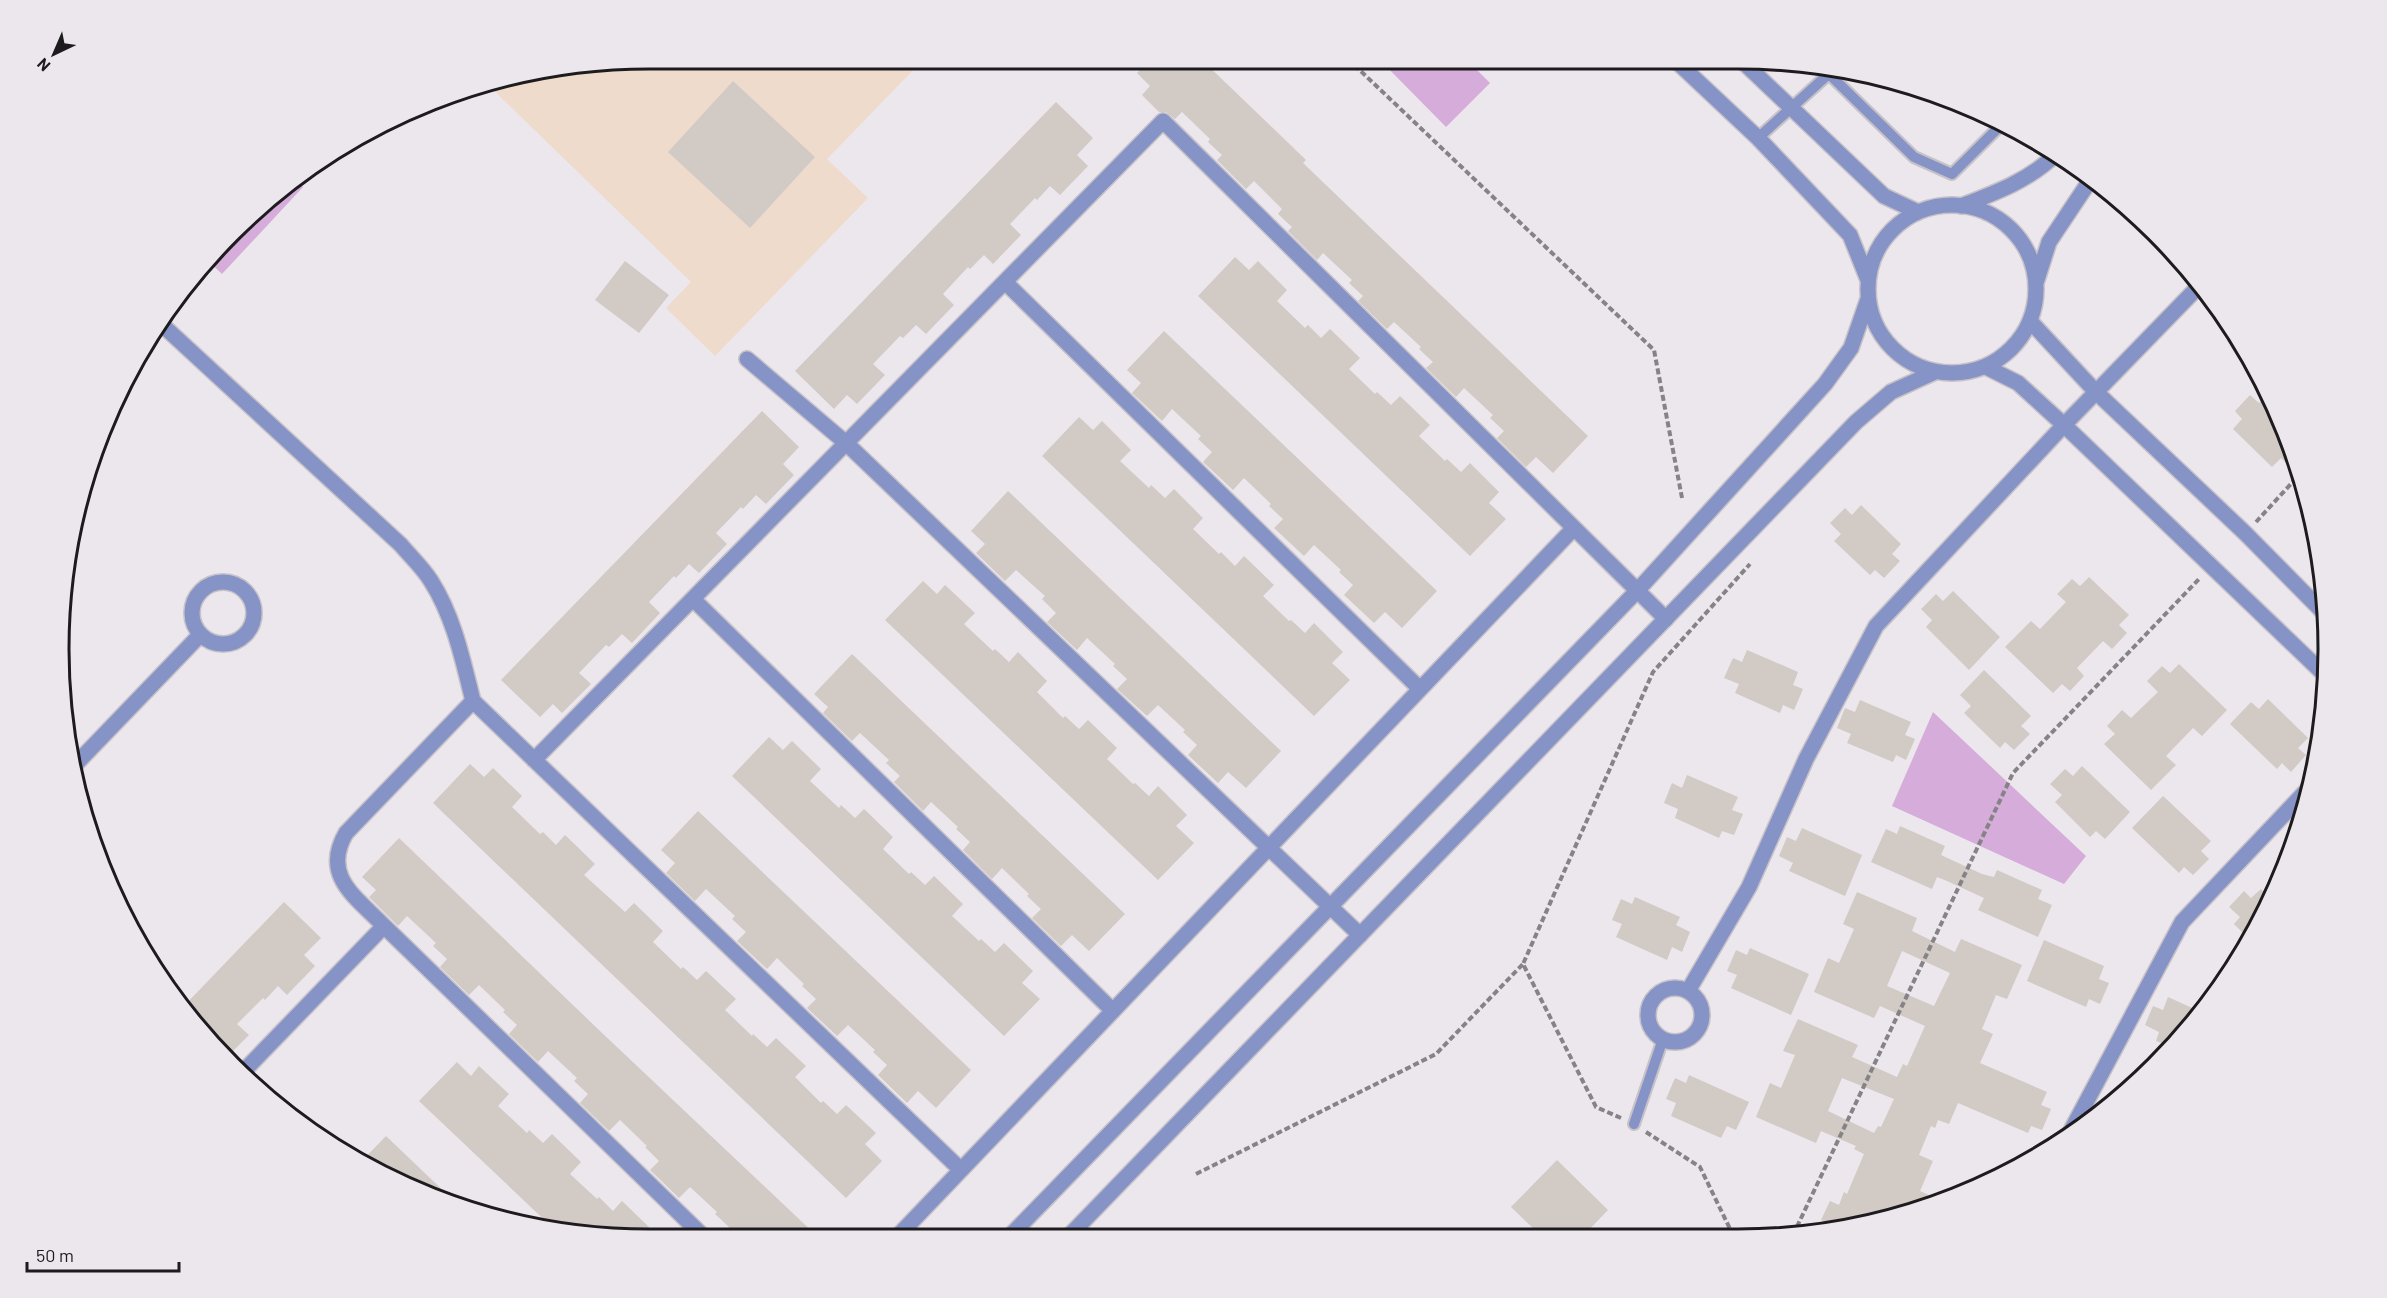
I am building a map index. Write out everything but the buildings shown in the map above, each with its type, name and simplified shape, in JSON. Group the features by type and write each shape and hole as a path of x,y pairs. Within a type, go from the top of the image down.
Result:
{"street":[{"path":"1685,69 1758,138 1850,234 1868,280"},
{"path":"1751,69 1884,195 1918,212"},
{"path":"534,760 1163,121 1665,619"},
{"path":"1961,206 1997,192 2034,173 2049,160"},
{"path":"2036,283 2029,255 2012,231 1989,214 1961,206 1939,206 1918,212 1899,223 1884,239 1873,258 1868,280 1868,299 1875,324 1890,346 1911,363 1935,372 1961,373 1986,367 2005,356 2020,340 2031,321 2036,283 2049,242 2086,186"},
{"path":"1005,282 1420,689"},
{"path":"1688,991 1749,887 1806,759 1876,626 2064,424 2194,291"},
{"path":"1017,1229 1638,591 1825,384 1851,348 1868,299"},
{"path":"2031,321 2096,392 2245,533 2316,605"},
{"path":"166,328 401,545 431,580 460,651 473,701 961,1170"},
{"path":"747,359 846,443 1360,935"},
{"path":"1986,367 2018,383 2064,424 2318,668"},
{"path":"1076,1229 1856,422 1891,392 1935,372"},
{"path":"905,1229 1574,528"},
{"path":"215,582 235,584 243,589 249,597 254,616 246,634 228,643 208,641 200,635 192,618 194,601 199,593 215,582"},
{"path":"693,598 1113,1011"},
{"path":"80,760 200,635"},
{"path":"473,701 346,833 338,847 336,861 339,876 384,926 696,1229"},
{"path":"2077,1119 2182,922 2298,800"},
{"path":"248,1067 384,926"},
{"path":"1672,987 1688,991 1700,1002 1702,1010 1700,1026 1695,1033 1680,1041 1664,1039 1656,1034 1648,1017 1648,1008 1652,1000 1658,993 1672,987"}],"lane":[{"path":"1758,138 1791,106 1827,76"},
{"path":"1838,78 1914,157 1952,174 1996,130"},
{"path":"1634,1124 1664,1039"}],"path":[{"path":"1359,69 1654,350 1682,498"},
{"path":"2245,533 2293,482"},
{"path":"1196,1174 1436,1054 1523,964 1653,672 1750,564"},
{"path":"1797,1226 2013,772 2213,565"},
{"path":"1523,964 1596,1107 1634,1124 1700,1167 1730,1229"}],"shaded area":[{"path":"914,69 827,159 868,198 715,356 666,308 691,282 494,91 536,80 611,70"},
{"path":"1389,69 1476,69 1490,83 1446,127"},
{"path":"301,185 303,187 222,274 214,266 239,239 296,189"},
{"path":"1933,712 2086,856 2064,884 1892,806"}]}
